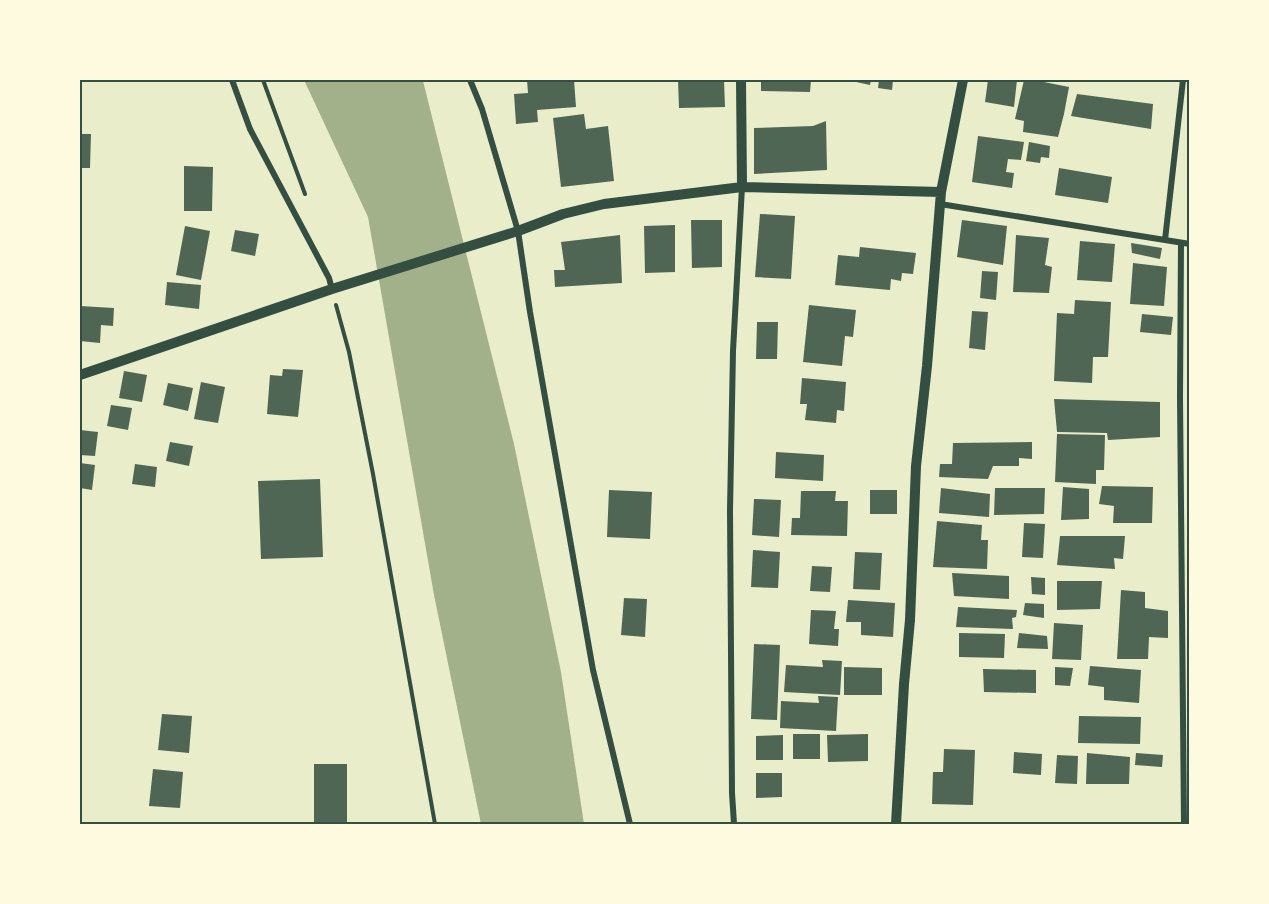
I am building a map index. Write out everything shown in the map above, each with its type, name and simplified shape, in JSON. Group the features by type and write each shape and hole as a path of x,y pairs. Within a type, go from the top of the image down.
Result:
{"street":[{"path":"232,80 250,129 329,279 332,289"},
{"path":"470,80 482,109 518,231 539,366 593,670 630,825"},
{"path":"734,825 730,510 733,351 742,187 741,80"},
{"path":"896,825 910,620 916,466 927,366 941,192 963,80"},
{"path":"1165,240 1183,80"},
{"path":"80,375 332,289 518,231 563,214 604,204 742,187 941,192"},
{"path":"940,204 1190,244"},
{"path":"1181,243 1184,825"}],"path":[{"path":"263,80 308,202"},
{"path":"332,289 349,352 363,422 435,825"}],"shaded area":[{"path":"304,80 423,81 514,444 561,672 584,824 481,824 434,595 368,217"}],"building":[{"path":"527,80 574,80 576,107 537,110 538,122 516,124 514,94 528,93"},
{"path":"678,80 724,80 725,107 679,108"},
{"path":"761,80 811,80 810,92 761,91"},
{"path":"847,80 871,80 870,85"},
{"path":"879,80 893,80 892,90 878,88"},
{"path":"988,80 1017,80 1014,107 985,102"},
{"path":"1024,80 1069,87 1058,137 1023,132 1024,121 1015,119"},
{"path":"1077,94 1153,104 1151,129 1071,116"},
{"path":"584,114 586,129 608,126 614,181 561,187 553,118"},
{"path":"826,121 827,170 754,174 754,128 813,126"},
{"path":"80,134 91,134 90,168 80,168"},
{"path":"978,136 1024,142 1021,160 1008,159 1006,172 1014,173 1012,188 972,182"},
{"path":"1029,142 1050,146 1049,158 1041,157 1040,163 1026,161"},
{"path":"184,166 213,167 212,211 184,211"},
{"path":"1059,168 1112,177 1108,203 1055,195"},
{"path":"760,214 795,216 791,279 755,277"},
{"path":"691,220 722,220 722,267 692,268"},
{"path":"962,220 1007,226 1003,265 957,257"},
{"path":"675,225 675,272 645,273 644,226"},
{"path":"185,226 210,231 201,280 176,275"},
{"path":"235,230 259,234 255,256 231,251"},
{"path":"620,235 622,283 555,287 554,270 565,270 561,242"},
{"path":"1016,235 1049,238 1045,265 1052,267 1049,293 1013,292"},
{"path":"1080,241 1115,244 1112,282 1077,280"},
{"path":"1131,243 1162,248 1160,259 1132,253"},
{"path":"860,247 916,253 913,274 902,273 901,281 891,279 890,290 835,285 838,255 859,257"},
{"path":"1133,263 1167,267 1164,306 1130,304"},
{"path":"982,271 998,272 996,300 980,298"},
{"path":"167,282 201,285 199,309 165,305"},
{"path":"1075,300 1111,302 1108,357 1093,357 1092,383 1054,381 1057,313 1074,314"},
{"path":"809,305 856,310 853,337 845,336 842,366 803,362"},
{"path":"80,306 114,308 113,326 101,325 100,343 80,341"},
{"path":"972,311 988,312 985,350 969,348"},
{"path":"1142,314 1173,317 1171,335 1140,332"},
{"path":"757,322 778,322 777,359 756,359"},
{"path":"283,369 303,370 298,417 267,414 270,375 282,376"},
{"path":"124,371 147,375 142,402 119,398"},
{"path":"802,378 846,382 844,411 837,410 836,423 805,420 807,404 800,404"},
{"path":"201,382 225,387 218,423 194,419"},
{"path":"168,383 193,388 188,411 163,405"},
{"path":"1054,399 1160,402 1160,437 1108,440 1107,433 1057,432"},
{"path":"111,405 132,408 128,430 107,426"},
{"path":"80,430 98,432 95,456 80,455"},
{"path":"1057,434 1105,435 1104,470 1096,470 1096,484 1055,482"},
{"path":"170,442 193,446 189,466 166,461"},
{"path":"1032,442 1032,459 1019,458 1019,466 993,466 988,479 939,477 940,464 952,464 953,443"},
{"path":"776,452 824,455 823,481 775,478"},
{"path":"80,463 95,465 92,490 80,488"},
{"path":"135,464 157,467 155,487 132,484"},
{"path":"320,479 323,557 261,559 258,481"},
{"path":"1102,486 1153,487 1152,523 1113,523 1114,506 1099,504"},
{"path":"1063,487 1089,489 1089,519 1061,520"},
{"path":"941,488 990,494 989,517 939,513"},
{"path":"995,488 1045,488 1044,514 994,515"},
{"path":"609,490 652,492 650,539 607,537"},
{"path":"870,490 897,490 897,514 870,514"},
{"path":"801,491 836,491 835,501 848,501 847,536 791,535 792,518 800,518"},
{"path":"754,499 781,500 779,537 752,535"},
{"path":"937,521 982,525 981,540 988,540 987,569 933,567"},
{"path":"1024,523 1045,524 1043,558 1022,557"},
{"path":"1060,536 1125,536 1123,559 1114,558 1115,569 1057,565"},
{"path":"753,550 780,552 778,588 751,587"},
{"path":"855,552 882,553 880,590 853,589"},
{"path":"812,566 832,567 830,592 810,591"},
{"path":"952,573 1009,576 1009,599 954,596"},
{"path":"1031,577 1045,578 1045,595 1032,594"},
{"path":"1057,581 1102,581 1100,609 1057,610"},
{"path":"1121,590 1145,592 1145,608 1168,611 1168,638 1149,637 1148,659 1117,659"},
{"path":"624,598 647,599 645,637 621,635"},
{"path":"848,600 895,603 893,637 861,635 861,622 846,622"},
{"path":"1025,603 1044,604 1044,618 1023,615"},
{"path":"958,607 1017,610 1016,617 1012,618 1013,629 956,627"},
{"path":"811,610 836,611 834,629 839,629 838,646 809,644"},
{"path":"1054,623 1083,625 1081,660 1052,659"},
{"path":"959,633 1005,634 1004,658 959,657"},
{"path":"1019,633 1047,636 1048,649 1017,648"},
{"path":"754,644 780,645 777,720 751,719"},
{"path":"822,660 842,661 840,695 784,692 786,665 823,667"},
{"path":"1090,666 1141,670 1139,703 1104,700 1104,687 1088,685"},
{"path":"844,667 882,668 882,695 844,695"},
{"path":"1055,667 1073,668 1070,686 1055,685"},
{"path":"983,669 1036,670 1036,693 984,692"},
{"path":"818,696 838,697 836,731 780,728 781,701 819,703"},
{"path":"162,714 192,716 189,753 158,750"},
{"path":"1079,716 1141,717 1140,744 1078,743"},
{"path":"793,734 820,734 820,759 793,759"},
{"path":"868,734 868,761 828,762 827,735"},
{"path":"783,735 783,760 756,760 756,736"},
{"path":"944,749 975,750 973,805 932,804 933,772 943,772"},
{"path":"1014,752 1042,754 1041,775 1013,773"},
{"path":"1087,753 1130,757 1129,784 1086,784"},
{"path":"1136,753 1163,755 1162,767 1135,765"},
{"path":"1057,755 1078,756 1077,784 1055,783"},
{"path":"314,764 347,764 347,824 314,824"},
{"path":"153,769 183,772 180,808 149,806"},
{"path":"756,773 782,773 782,797 756,798"}]}
